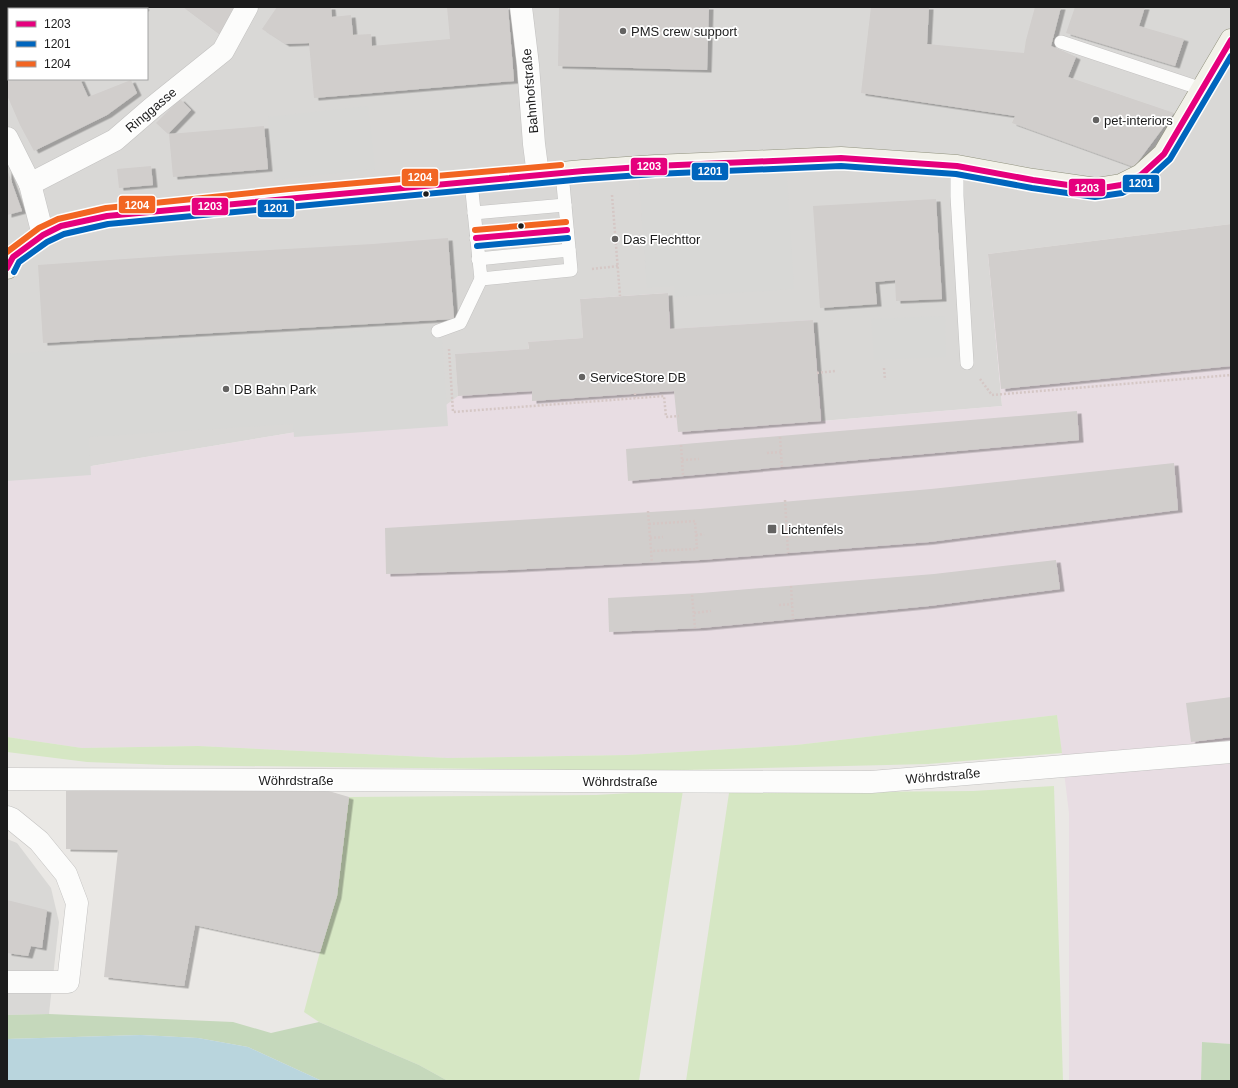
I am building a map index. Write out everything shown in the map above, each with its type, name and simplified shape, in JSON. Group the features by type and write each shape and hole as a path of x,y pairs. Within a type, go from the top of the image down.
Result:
{"street":[{"name":"Ringgasse","path":"30,184 115,140 158,103 223,51 247,7"},
{"name":"Bahnhofstraße","path":"521,7 538,175"},
{"path":"9,260 43,235 60,226 107,216 290,197 610,169 841,158 957,166 1033,180 1096,188 1121,185 1141,175 1164,154 1231,40"},
{"path":"7,138 30,184 43,235"},
{"name":"Wöhrdstraße","path":"7,779 871,782 1231,752"},
{"path":"7,817 12,819 39,841 66,874 77,903 68,982 7,982"}],"lane":[{"path":"1061,42 1202,89"},
{"path":"957,166 957,196 967,363"},
{"path":"481,279 571,270 562,173"},
{"path":"438,331 460,322 481,279 471,182"},
{"path":"474,213 565,206"},
{"path":"476,238 567,230"},
{"path":"478,259 569,250"}],"path":[{"path":"610,169 620,296"},
{"path":"571,270 618,266"},
{"path":"451,326 448,337 453,412 664,396 666,417 679,416"},
{"path":"967,363 992,395 1231,375"},
{"path":"884,368 885,380"},
{"path":"817,373 835,371"},
{"path":"635,393 635,398"},
{"path":"780,436 782,468"},
{"path":"681,445 683,476"},
{"path":"767,453 781,452"},
{"path":"682,460 699,459"},
{"path":"785,500 788,553"},
{"path":"648,511 652,563"},
{"path":"649,524 695,521 697,549 651,551"},
{"path":"773,528 786,528"},
{"path":"696,535 704,534"},
{"path":"650,538 663,537"},
{"path":"791,586 793,619"},
{"path":"692,595 695,628"},
{"path":"779,606 792,604"},
{"path":"694,613 711,611"}],"shaded area":[{"path":"7,7 1231,7 1231,224 988,254 1002,406 821,421 817,373 670,329 668,293 581,299 583,338 528,343 529,349 442,408 7,480"},
{"path":"368,106 375,169 274,180 268,117"},
{"path":"786,160 794,289 675,297 674,286 647,288 638,167"},
{"path":"1231,233 1231,1044 1202,1042 1201,1081 1069,1081 1069,813 1057,715 796,745 628,755 448,758 198,746 82,748 7,737 7,480 442,408 458,396 455,354 529,349 528,342 583,338 580,299 668,293 671,329 813,320 822,421 1002,406 988,254"},
{"path":"945,316 946,357 874,360 871,319"},
{"name":"DB Bahn Park","path":"441,326 448,426 294,437 293,424 89,437 91,475 7,481 7,354"},
{"path":"7,839 17,843 51,888 59,922 49,1014 7,1015"}],"green space":[{"path":"1057,715 1062,753 928,764 645,771 166,765 87,762 7,752 7,737 82,748 198,746 448,758 628,755 796,745"},
{"path":"1054,786 1063,1081 686,1081 729,793 973,791"},
{"path":"683,790 639,1081 448,1081 419,1065 319,1022 304,1012 337,896 349,797 596,795"},
{"path":"49,1014 233,1022 271,1033 319,1022 419,1065 448,1081 322,1081 248,1047 198,1038 141,1035 7,1039 7,1015"},
{"path":"1202,1042 1231,1044 1231,1081 1201,1081"}],"water":[{"path":"141,1035 198,1038 248,1047 322,1081 7,1081 7,1039"}],"building":[{"path":"7,7 65,7 8,8 7,27"},
{"path":"98,7 115,7 115,8"},
{"path":"121,7 145,7 144,8"},
{"path":"183,7 239,7 219,34"},
{"path":"277,7 331,7 332,17 351,15 353,35 371,34 372,46 450,39 447,7 508,7 514,81 314,98 309,43 285,44 262,29"},
{"path":"559,7 709,7 707,70 558,66"},
{"path":"871,7 929,7 927,44 1024,53 1035,7 1061,7 1051,46 1076,57 1068,77 1174,113 1134,167 1012,123 1015,116 861,93"},
{"path":"1075,7 1145,7 1139,26 1184,39 1175,66 1066,33"},
{"path":"7,32 8,32 8,69"},
{"path":"7,76 8,80 80,80 88,97 131,80 137,93 107,115 34,151 20,125 7,95"},
{"path":"180,99 191,110 168,134 156,123"},
{"path":"264,126 268,169 173,177 169,134"},
{"path":"151,166 153,185 119,188 117,169"},
{"path":"7,169 22,211 7,215"},
{"path":"936,199 942,299 896,301 895,280 875,282 877,304 820,308 813,206"},
{"path":"1231,224 1231,366 1001,389 988,254"},
{"path":"448,238 454,319 43,343 38,265"},
{"path":"668,293 670,329 813,320 821,421 678,432 674,391 532,401 532,391 458,396 455,354 529,349 528,342 583,338 580,299"},
{"path":"1077,411 1079,440 628,481 626,449"},
{"path":"1174,463 1178,510 929,542 700,560 508,570 386,574 385,528 700,509 931,489"},
{"path":"1056,560 1060,589 929,606 701,628 609,632 608,598 701,593 934,574"},
{"path":"1231,697 1231,737 1191,742 1186,703"},
{"path":"315,787 349,797 337,896 320,952 195,925 184,986 104,977 118,850 66,849 66,791"},
{"path":"7,900 47,910 42,948 31,946 28,956 7,953"}],"transit line":[{"name":"1203","path":"7,268 13,257 43,235 61,226 107,216 583,171 655,166 841,158 957,166 1033,180 1096,189 1121,185 1141,175 1164,154 1231,40"},
{"name":"1201","path":"14,272 19,262 47,242 64,234 108,224 584,179 655,174 841,166 956,174 1032,188 1095,197 1122,193 1146,181 1170,159 1231,56"},
{"name":"1204","path":"7,252 39,228 58,219 106,208 289,189 561,165"},
{"name":"1204","path":"475,230 566,222"},
{"name":"1203","path":"476,238 567,230"},
{"name":"1201","path":"477,246 568,238"}],"place":[{"name":"PMS crew support","path":"623,31"},
{"name":"pet-interiors","path":"1096,120"},
{"name":"Das Flechttor","path":"615,239"},
{"name":"ServiceStore DB","path":"582,377"},
{"name":"DB Bahn Park","path":"226,389"},
{"name":"Lichtenfels","path":"772,529"}]}
